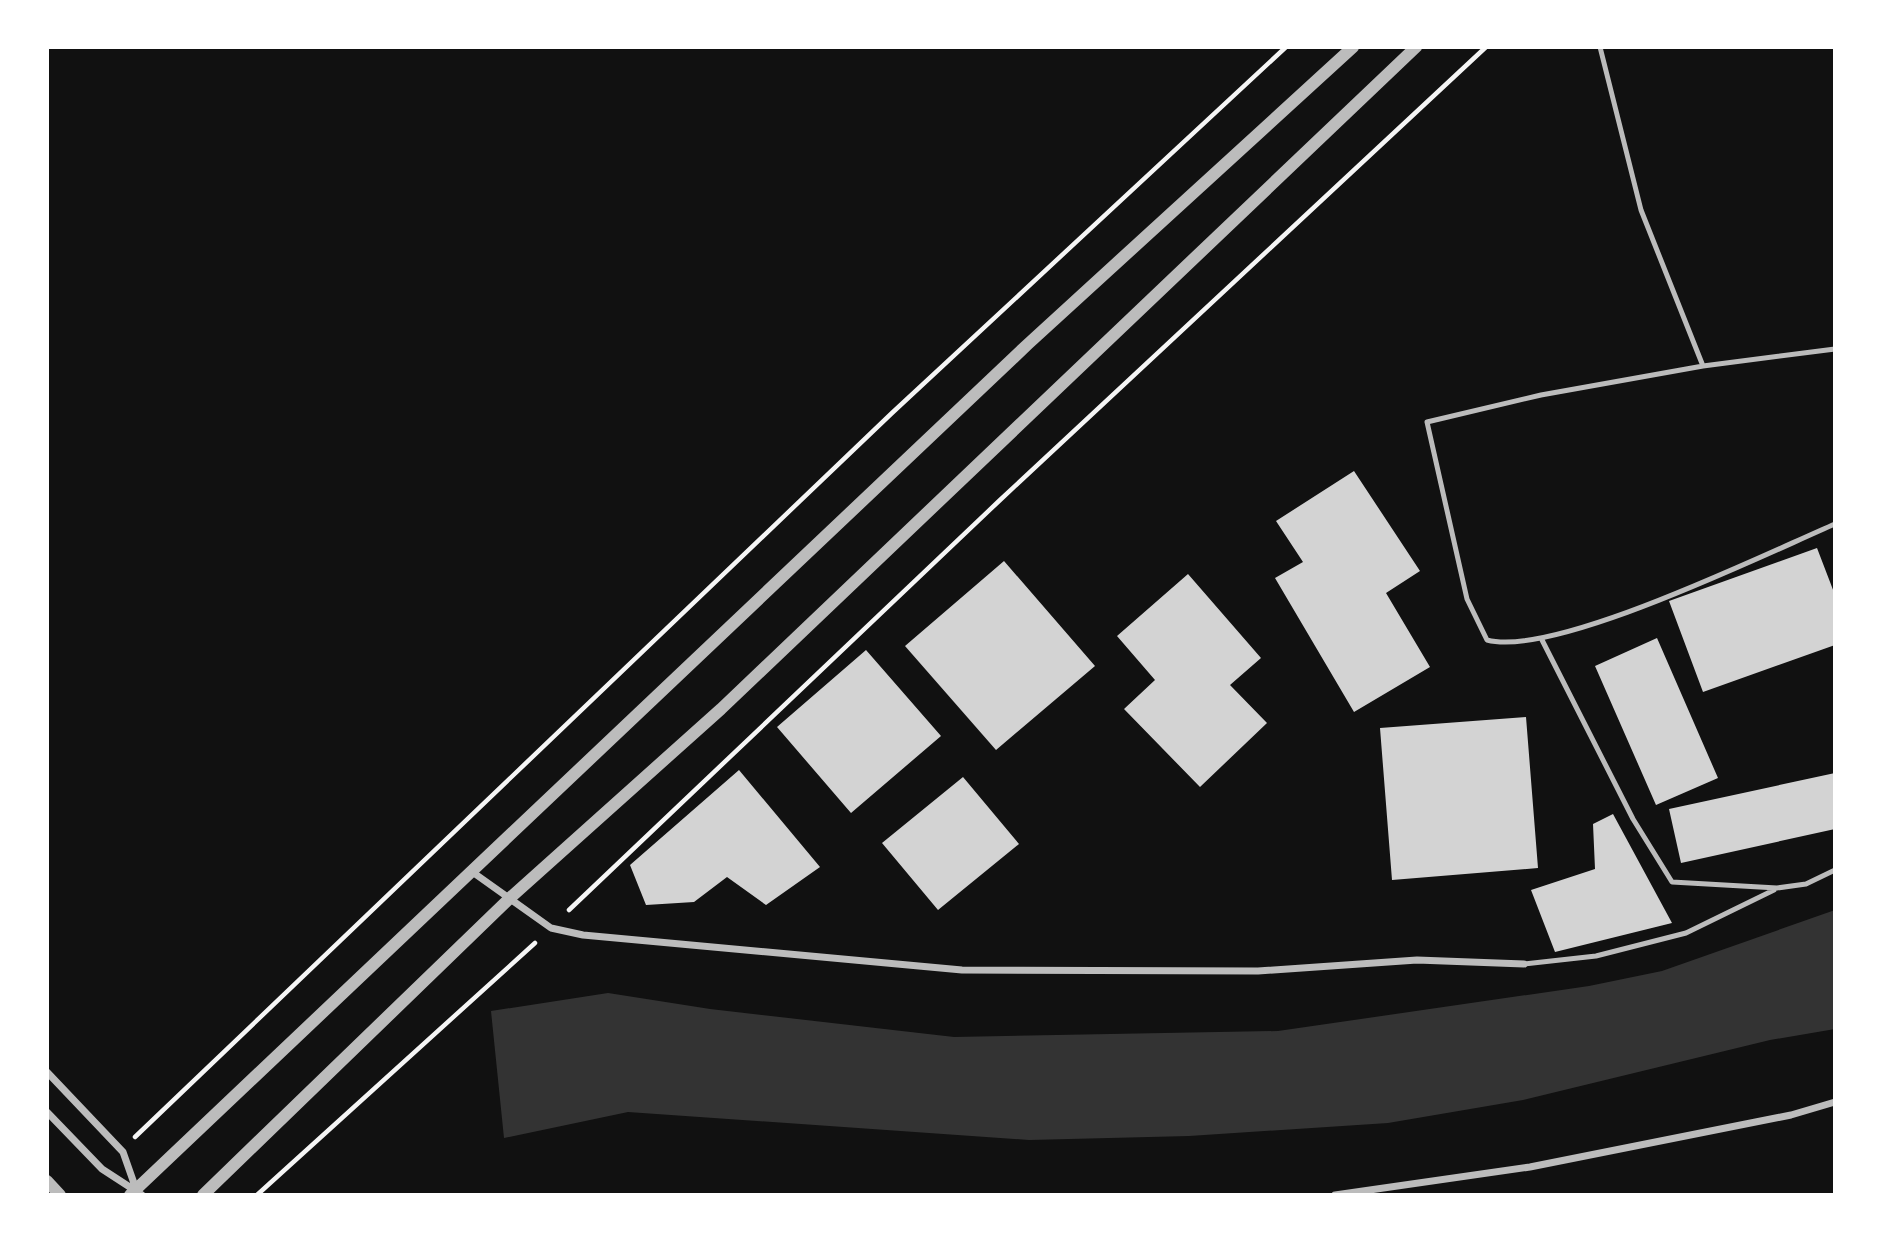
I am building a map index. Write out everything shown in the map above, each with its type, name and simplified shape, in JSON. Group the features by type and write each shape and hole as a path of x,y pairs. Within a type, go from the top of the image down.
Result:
{"street":[{"path":"136,1193 471,870 1018,353 1353,47"},
{"path":"204,1195 512,897 731,700 1416,47"},
{"path":"471,870 512,897 551,928 583,935 962,970 1258,971 1417,961 1524,964"},
{"path":"47,1072 123,1152 136,1193"},
{"path":"1335,1195 1531,1167 1791,1115 1835,1102"},
{"path":"47,1112 102,1169 136,1193"},
{"path":"47,1181 60,1195"}],"lane":[{"path":"1600,47 1641,210 1703,366"},
{"path":"1835,349 1703,366 1541,395 1427,422 1467,598 1487,640 1501,644 1541,638 1619,616 1835,524"},
{"path":"1541,638 1633,819 1672,881 1777,888 1806,884 1835,870"},
{"path":"1524,964 1596,956 1686,933 1777,888"}],"path":[{"path":"123,1152 154,1118 872,432 1286,47"},
{"path":"257,1195 551,928 999,501 1486,47"}],"shaded area":[{"path":"1835,910 1835,1029 1770,1040 1523,1100 1388,1123 1189,1136 1029,1140 628,1112 504,1138 491,1011 608,993 710,1009 954,1037 1278,1031 1589,986 1662,971"}],"building":[{"path":"1354,471 1420,571 1386,593 1430,667 1354,712 1275,578 1303,562 1276,521"},
{"path":"1817,548 1835,595 1835,645 1703,692 1669,601"},
{"path":"1004,561 1095,666 996,750 905,646"},
{"path":"1188,574 1261,658 1230,685 1267,723 1200,787 1124,709 1155,680 1117,636"},
{"path":"1657,638 1718,778 1656,805 1595,666"},
{"path":"866,650 941,736 851,813 777,727"},
{"path":"1526,717 1538,868 1392,880 1380,728"},
{"path":"739,770 820,867 766,905 727,877 694,902 646,905 630,865"},
{"path":"1835,773 1835,829 1681,863 1669,809"},
{"path":"963,777 1019,844 938,910 882,843"},
{"path":"1613,814 1672,923 1555,952 1531,890 1595,869 1593,824"}]}
